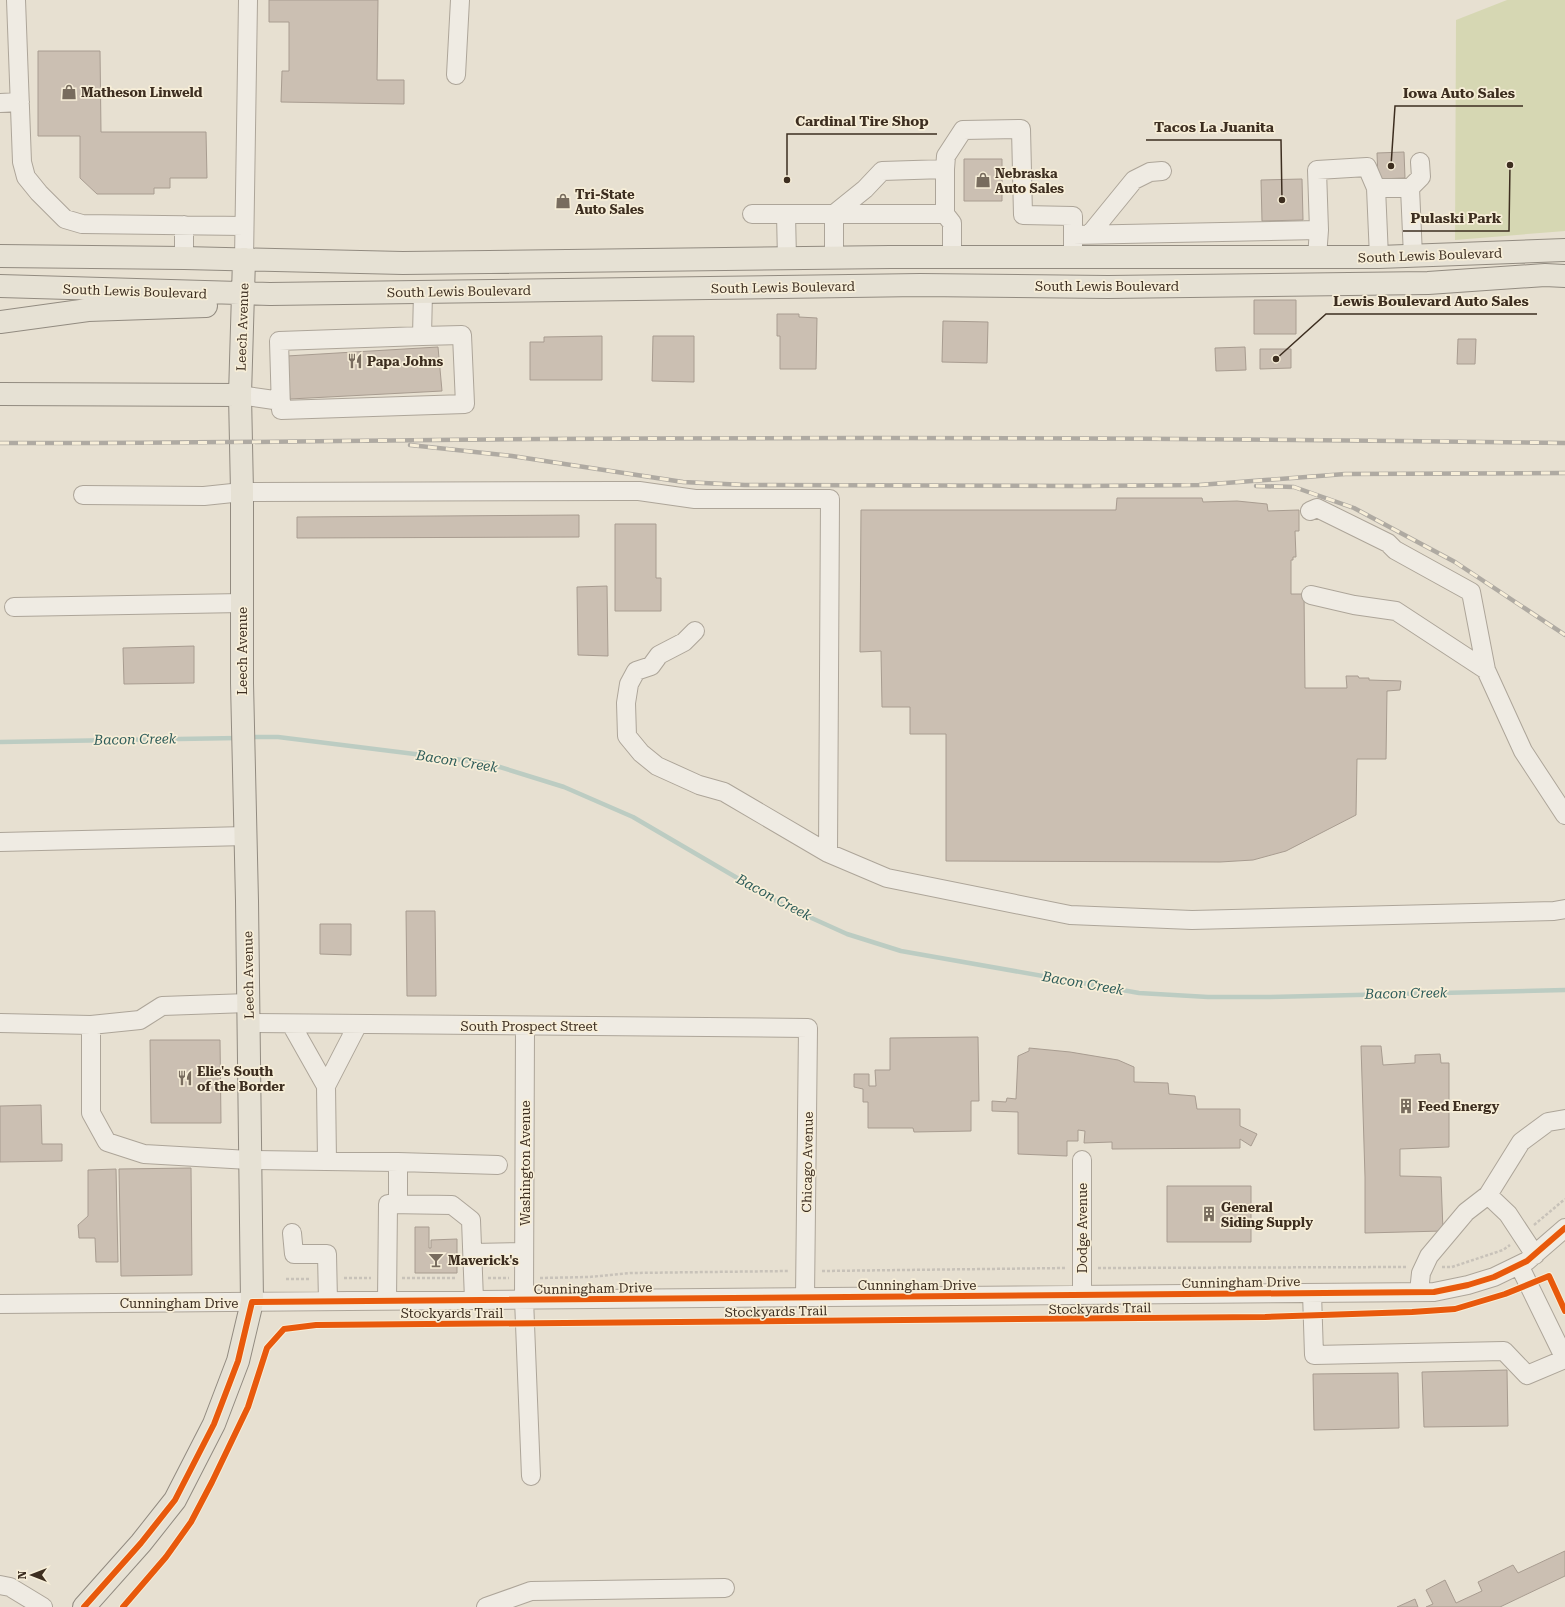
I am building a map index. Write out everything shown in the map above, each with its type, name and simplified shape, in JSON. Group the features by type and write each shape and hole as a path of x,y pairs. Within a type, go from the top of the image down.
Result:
{"main road":[{"path":"0,239 12,245 65,257"},
{"name":"South Lewis Boulevard","path":"0,256 244,259 403,264 952,257 1379,257 1565,250"},
{"name":"Leech Avenue","path":"84,1607 141,1543 174,1500 214,1424 238,1361 252,1302 249,1160 249,1013 242,682 242,492 240,395 244,259"},
{"name":"South Lewis Boulevard","path":"0,286 243,294 920,285 1108,287 1428,282 1545,275 1565,276"},
{"path":"1428,282 1565,289"},
{"path":"0,322 88,310 213,306 243,294"},
{"path":"0,394 240,395"}],"street":[{"path":"16,0 22,162 26,177 39,193 65,219 82,224 244,226"},
{"name":"Leech Avenue","path":"244,259 248,0"},
{"path":"456,75 460,0"},
{"path":"0,102 20,102"},
{"path":"952,257 952,223 944,214 944,169 946,156 963,130 1022,129 1023,215 1073,216 1082,235"},
{"path":"1376,188 1410,188 1421,178 1420,162"},
{"path":"1317,257 1319,230 1317,170 1367,167 1376,188 1379,257"},
{"path":"834,214 865,189 882,171 944,169"},
{"path":"1073,257 1082,235 1134,180 1150,172 1162,171"},
{"path":"1410,188 1413,256"},
{"path":"752,214 944,214"},
{"path":"786,214 786,259"},
{"path":"834,214 834,258"},
{"path":"184,225 184,258"},
{"path":"1082,235 1319,230"},
{"path":"1260,257 1262,231"},
{"path":"422,336 424,292"},
{"path":"462,335 465,404 281,410 279,341 422,336 462,335"},
{"path":"240,395 280,401"},
{"path":"83,495 204,496 242,492 639,491 695,499 830,499 828,853"},
{"path":"1310,512 1317,508 1388,543 1395,550 1471,592 1486,670 1523,751 1565,815"},
{"path":"1311,595 1354,605 1396,611 1486,670"},
{"path":"14,607 242,603"},
{"path":"695,631 684,642 659,655 651,666 636,671 629,684 626,704 627,736 641,753 657,766 699,785 724,792 828,853 887,878 1070,915 1192,920 1565,909"},
{"path":"0,842 246,836"},
{"name":"South Prospect Street","path":"0,1023 91,1025 140,1020 162,1006 249,1013 291,1024 808,1028"},
{"path":"291,1024 326,1086"},
{"path":"327,1161 326,1086 358,1024"},
{"path":"91,1025 91,1113 107,1142 144,1154 249,1160 498,1165"},
{"name":"Washington Avenue","path":"525,1026 524,1299 531,1476"},
{"name":"Chicago Avenue","path":"805,1297 808,1028"},
{"path":"1419,1292 1421,1273 1429,1256 1466,1212 1488,1194 1521,1142 1548,1122 1565,1119"},
{"name":"Dodge Avenue","path":"1082,1160 1082,1295"},
{"path":"398,1162 398,1204"},
{"path":"1488,1194 1508,1214 1535,1254"},
{"path":"387,1301 388,1204 452,1205 471,1220 474,1300"},
{"name":"Cunningham Drive","path":"0,1304 1434,1292 1468,1285 1494,1277 1519,1265 1527,1261 1565,1228"},
{"path":"292,1233 294,1254 327,1254 328,1301"},
{"path":"473,1253 524,1252"},
{"path":"1312,1293 1314,1355 1504,1350 1527,1375 1565,1359 1519,1265"},
{"path":"0,1585 10,1587 43,1607"},
{"path":"486,1607 531,1591 725,1588"}],"path":[{"path":"286,1279 524,1278 589,1277 630,1273 1082,1268 1452,1267 1503,1250 1565,1199"}],"green space":[{"path":"1507,0 1565,0 1565,231 1455,240 1456,20"}],"building":[{"path":"269,0 378,0 377,80 404,80 404,104 281,102 282,71 289,71 289,22 269,22"},
{"name":"Matheson Linweld","path":"38,51 100,51 101,132 206,132 207,178 170,178 170,188 154,188 154,194 97,194 80,178 80,136 38,136"},
{"path":"1404,152 1405,178 1378,179 1377,153"},
{"name":"Nebraska Auto Sales","path":"964,159 1002,159 1002,201 964,201"},
{"path":"1302,179 1303,220 1262,221 1261,180"},
{"path":"1254,300 1296,300 1296,334 1254,334"},
{"path":"777,314 799,314 799,317 817,318 816,369 780,369 780,336 777,336"},
{"path":"943,321 988,322 987,363 942,362"},
{"path":"602,336 602,380 530,380 530,342 544,342 544,337"},
{"path":"653,336 694,336 694,382 652,381"},
{"path":"1458,339 1476,339 1475,364 1457,364"},
{"path":"438,347 442,391 290,399 287,356"},
{"path":"1245,347 1246,370 1216,371 1215,348"},
{"path":"1260,349 1291,349 1291,368 1260,369"},
{"path":"1117,498 1202,498 1203,502 1237,501 1267,504 1268,511 1299,510 1299,531 1295,531 1296,557 1293,557 1293,560 1291,560 1291,594 1304,594 1305,688 1347,688 1346,676 1358,676 1359,678 1369,678 1369,680 1401,681 1400,690 1387,691 1386,759 1357,759 1356,815 1286,851 1253,860 1220,862 946,861 946,734 910,734 910,707 882,707 881,651 860,652 861,510 1116,510"},
{"path":"579,515 579,537 297,538 297,517"},
{"path":"615,524 656,524 656,578 661,578 661,611 615,611"},
{"path":"607,586 608,656 578,655 577,587"},
{"path":"194,646 194,683 124,684 123,648"},
{"path":"406,911 435,911 436,996 407,996"},
{"path":"320,924 351,924 351,955 320,954"},
{"path":"978,1037 979,1101 971,1101 971,1131 914,1132 913,1128 868,1128 868,1102 863,1102 863,1089 854,1087 854,1074 869,1074 869,1086 876,1086 875,1070 890,1070 890,1038"},
{"path":"150,1040 220,1040 221,1123 151,1123"},
{"name":"Feed Energy","path":"1361,1046 1381,1046 1383,1065 1415,1063 1415,1055 1440,1054 1441,1063 1449,1063 1449,1147 1400,1149 1400,1176 1441,1177 1443,1231 1365,1233"},
{"path":"1029,1048 1070,1052 1118,1060 1134,1067 1134,1082 1168,1083 1169,1094 1195,1096 1197,1109 1240,1109 1240,1126 1257,1134 1251,1146 1240,1139 1240,1148 1112,1149 1112,1142 1084,1143 1085,1131 1078,1130 1078,1141 1067,1141 1067,1156 1018,1154 1018,1112 992,1111 992,1101 1006,1102 1007,1098 1016,1099 1018,1056 1029,1051"},
{"path":"41,1105 42,1144 62,1144 62,1161 0,1162 0,1106"},
{"path":"191,1168 192,1275 121,1276 119,1169"},
{"path":"116,1169 118,1262 96,1262 95,1238 79,1238 78,1225 88,1216 88,1170"},
{"name":"General Siding Supply","path":"1167,1186 1251,1186 1251,1242 1167,1242"},
{"name":"Maverick's","path":"415,1227 429,1227 429,1248 431,1248 431,1240 457,1239 457,1273 415,1273"},
{"path":"1507,1370 1508,1426 1424,1427 1422,1372"},
{"path":"1398,1373 1399,1428 1314,1430 1313,1374"},
{"path":"1565,1551 1565,1576 1500,1607 1426,1607 1433,1604 1426,1590 1445,1580 1456,1603 1482,1591 1478,1582 1513,1565 1518,1573"},
{"path":"1415,1599 1418,1607 1397,1607"}],"waterway":[{"name":"Bacon Creek","path":"250,737 278,737 487,763 564,787 633,817 785,906 847,934 901,951 1139,993 1208,997 1269,997 1565,990"},
{"name":"Bacon Creek","path":"0,742 238,738"}],"railway":[{"path":"0,443 798,438 1181,439 1565,443"},
{"path":"410,445 512,456 683,482 745,485 1199,485 1345,474 1565,473"},
{"path":"1256,486 1294,487 1354,508 1455,562 1565,635"}],"cycle path":[{"name":"Stockyards Trail","path":"84,1607 141,1543 175,1500 214,1424 238,1361 252,1302 1434,1292 1468,1285 1494,1277 1527,1261 1565,1228"},
{"name":"Stockyards Trail","path":"123,1607 166,1557 191,1522 248,1407 267,1348 284,1329 316,1325 1265,1317 1412,1312 1455,1309 1505,1294 1549,1276 1565,1311"}],"place":[{"name":"Matheson Linweld","path":"69,92"},
{"name":"Pulaski Park","path":"1510,165"},
{"name":"Iowa Auto Sales","path":"1391,166"},
{"name":"Cardinal Tire Shop","path":"787,180"},
{"name":"Nebraska Auto Sales","path":"983,180"},
{"name":"Tacos La Juanita","path":"1282,200"},
{"name":"Tri-State Auto Sales","path":"563,201"},
{"name":"Lewis Boulevard Auto Sales","path":"1276,359"},
{"name":"Papa Johns","path":"355,361"},
{"name":"Elie's South of the Border","path":"185,1078"},
{"name":"Feed Energy","path":"1406,1106"},
{"name":"General Siding Supply","path":"1209,1214"},
{"name":"Maverick's","path":"436,1260"}]}
